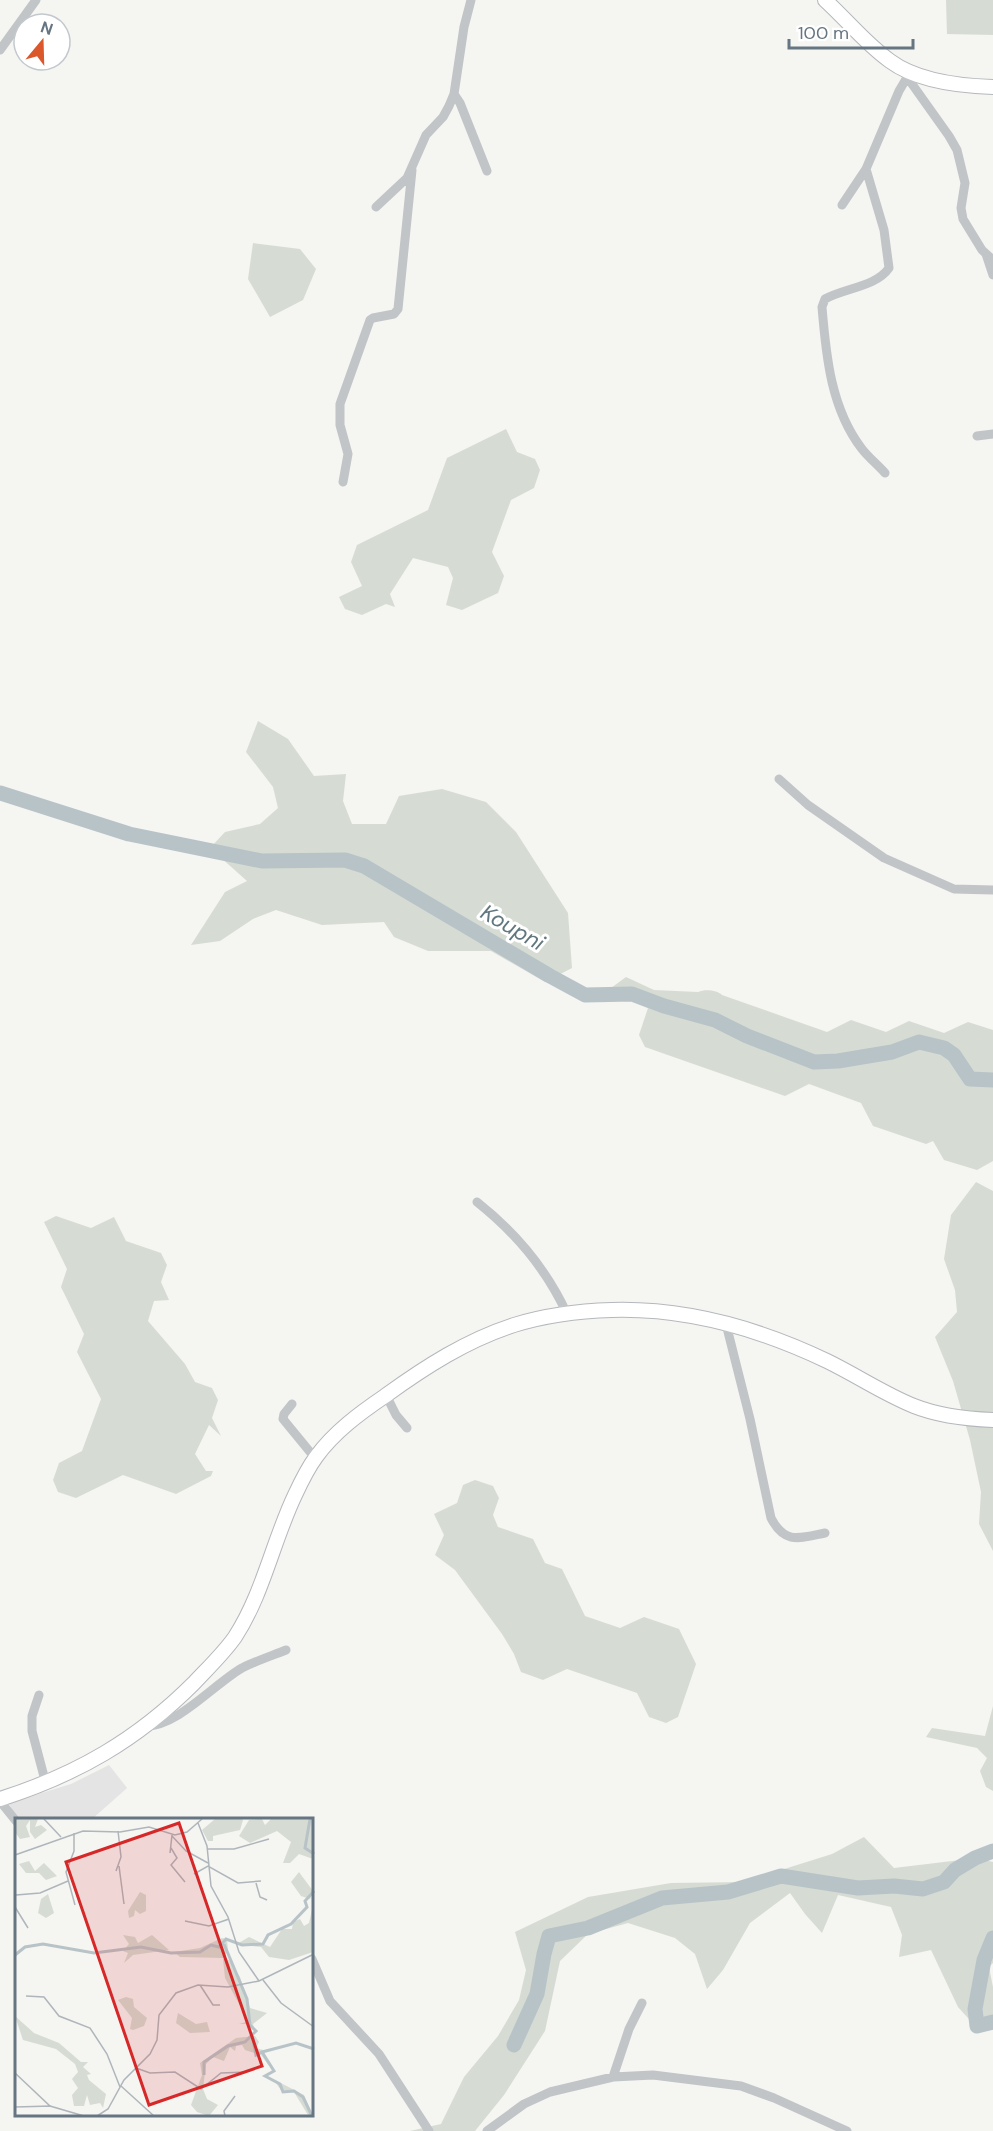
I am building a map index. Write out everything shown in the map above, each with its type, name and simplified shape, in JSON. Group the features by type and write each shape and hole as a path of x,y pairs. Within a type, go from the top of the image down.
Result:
{"main road":[{"path":"825,0 877,51 908,75 993,87"},
{"path":"0,1800 46,1784 107,1753 146,1726 185,1692 220,1656 235,1636 258,1590 295,1494 315,1458 346,1426 411,1376 488,1334 548,1316 612,1310 675,1313 764,1335 823,1359 915,1406 959,1418 993,1420"}],"street":[{"path":"376,207 402,185 412,170 426,135 443,117 453,94 471,0"},
{"path":"0,50 20,25 31,2"},
{"path":"842,205 866,169 908,75 957,150 965,183 961,208 963,219 973,237 990,257 993,274"},
{"path":"453,94 460,103 487,171"},
{"path":"866,169 884,230 889,268 868,283 830,296 823,302 822,307 833,388 850,430 863,450 885,473"},
{"path":"343,482 348,454 340,425 340,404 370,320 394,314 398,309 412,170"},
{"path":"977,436 993,434"},
{"path":"779,779 808,805 884,858 954,889 993,890"},
{"path":"477,1202 516,1236 549,1280 567,1314"},
{"path":"726,1324 750,1419 771,1518 776,1528 785,1536 796,1539 825,1533"},
{"path":"386,1395 407,1428"},
{"path":"292,1404 284,1414 284,1419 315,1458"},
{"path":"146,1726 156,1726 172,1719 242,1669 286,1650"},
{"path":"39,1695 32,1716 32,1731 46,1784"},
{"path":"0,1800 15,1820"},
{"path":"314,1964 330,2001 379,2054 429,2131"},
{"path":"613,2077 629,2029 642,2003"},
{"path":"487,2131 513,2110 536,2097 613,2077 653,2075 741,2086 774,2098 847,2131"}],"shaded area":[{"path":"946,0 993,0 993,35 947,34"},
{"path":"253,243 300,249 316,269 303,300 270,317 248,279"},
{"path":"506,429 517,452 535,459 540,470 534,488 511,500 492,552 504,576 498,593 462,610 446,605 453,578 448,567 413,558 390,594 395,607 386,604 362,615 345,609 339,597 362,586 351,562 357,545 428,510 447,458"},
{"path":"258,721 288,739 314,776 346,774 343,801 352,824 386,824 399,796 442,789 486,802 516,832 568,913 572,968 545,982 491,951 428,951 394,937 384,922 322,925 276,910 253,919 220,941 191,945 225,892 247,881 210,848 225,832 260,824 278,808 273,787 246,752"},
{"path":"626,977 654,990 714,991 827,1032 851,1020 886,1032 909,1021 944,1033 968,1022 993,1030 993,1161 977,1170 944,1160 933,1141 926,1144 873,1126 861,1103 809,1084 785,1096 645,1047 639,1035 648,1008 607,991"},
{"path":"976,1182 993,1191 993,1551 979,1524 981,1492 970,1440 953,1381 935,1337 957,1312 955,1290 944,1259 951,1215"},
{"path":"56,1216 91,1228 114,1217 126,1241 161,1253 167,1265 161,1282 169,1300 154,1301 148,1321 185,1364 195,1382 212,1388 218,1400 212,1418 221,1436 209,1425 195,1454 206,1471 213,1471 211,1476 176,1494 123,1475 76,1498 58,1492 53,1480 59,1463 82,1451 101,1399 77,1352 84,1334 61,1287 67,1269 44,1222"},
{"path":"475,1480 493,1486 499,1498 493,1515 498,1527 533,1539 545,1563 562,1569 585,1616 620,1628 644,1617 679,1629 696,1664 678,1717 666,1723 649,1717 637,1693 567,1669 543,1680 521,1672 502,1634 455,1570 435,1555 444,1535 434,1514 457,1503 463,1485"},
{"path":"993,1706 993,1791 986,1787 980,1771 987,1758 977,1748 926,1737 932,1728 985,1736"},
{"path":"109,1765 127,1788 93,1818 18,1818 12,1811 9,1803 71,1784"},
{"path":"864,1837 894,1868 977,1858 993,1862 993,1963 989,1967 993,1987 993,2030 977,2028 958,2007 931,1950 899,1957 902,1935 891,1907 838,1895 822,1933 790,1893 750,1923 723,1970 707,1989 695,1954 675,1938 628,1923 588,1934 560,1961 545,2031 504,2095 475,2131 410,2131 441,2124 464,2077 498,2036 519,2000 526,1970 515,1932 588,1897 671,1883 743,1882 832,1854"}],"waterway":[{"name":"Koupni","path":"0,793 129,834 262,861 345,860 364,866 585,995 632,994 664,1006 715,1020 747,1036 814,1062 838,1061 892,1052 919,1042 944,1048 954,1055 970,1079 993,1080"},
{"path":"514,2045 537,1994 549,1936 588,1928 662,1898 728,1892 781,1876 858,1888 894,1886 923,1889 944,1882 955,1870 993,1851"},
{"path":"993,1938 984,1960 975,2009 977,2026 993,2022"}]}
